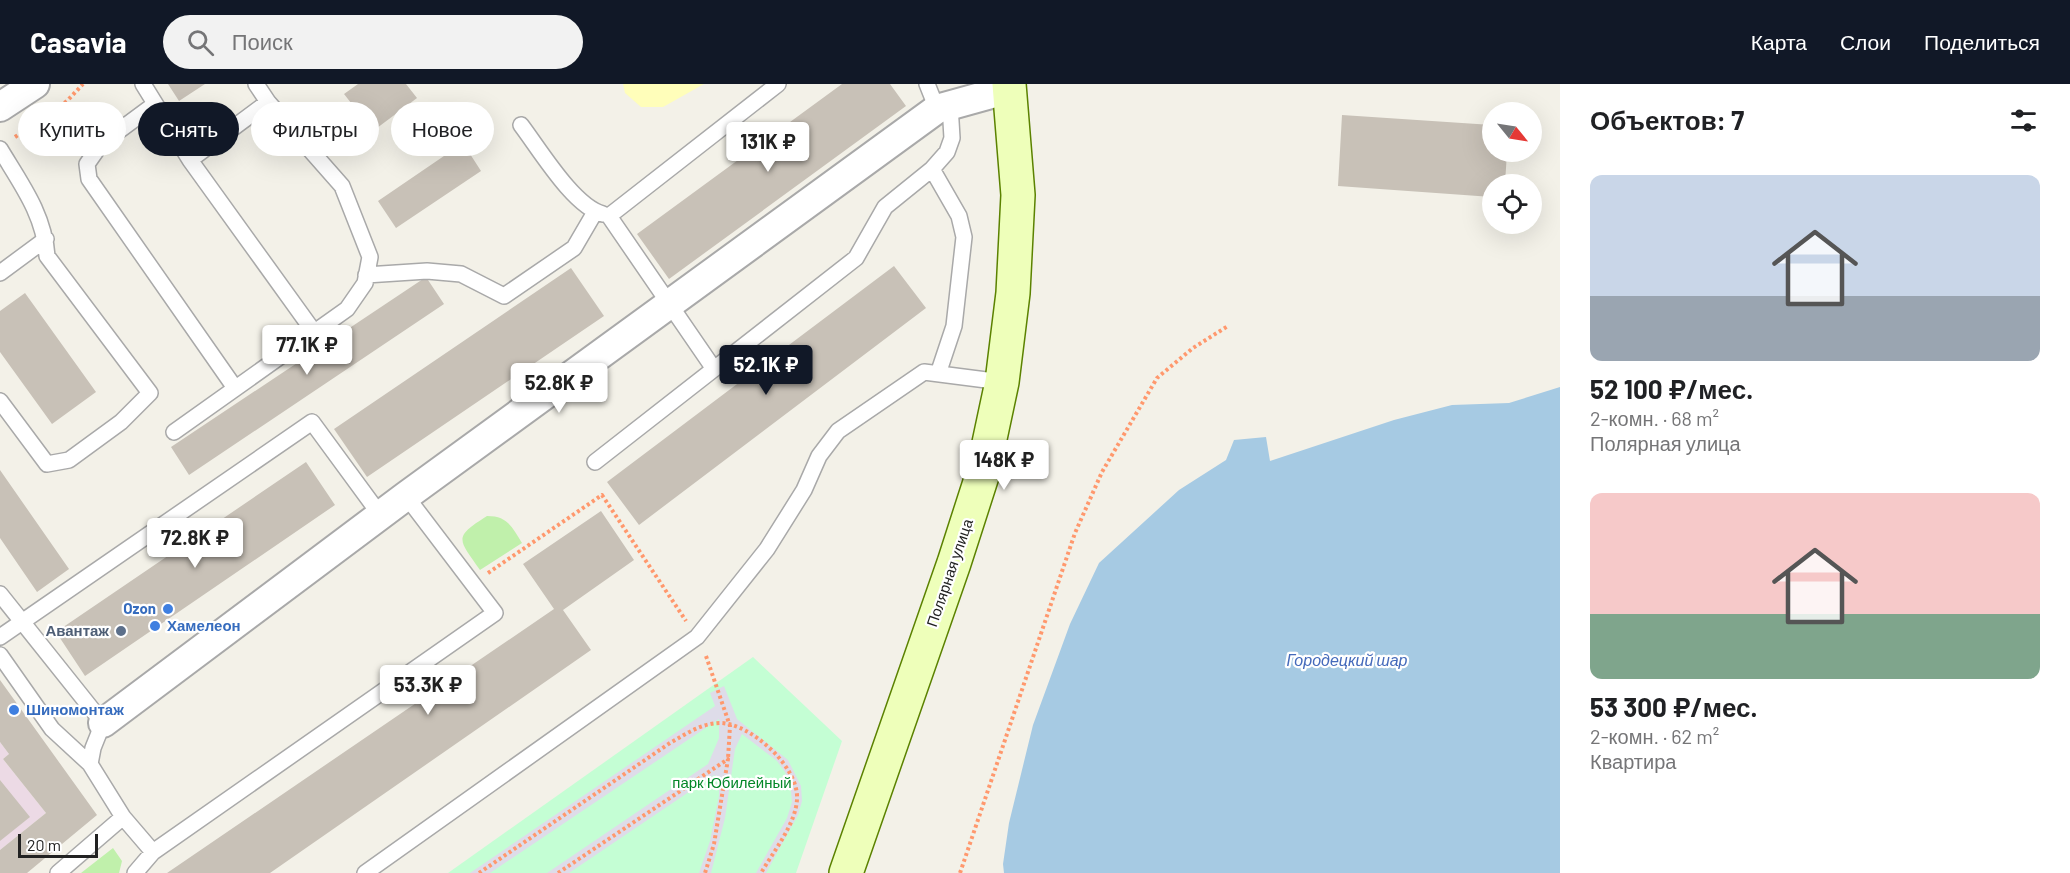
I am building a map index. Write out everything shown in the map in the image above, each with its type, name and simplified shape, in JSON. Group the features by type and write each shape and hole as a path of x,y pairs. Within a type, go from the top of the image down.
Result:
{"main road":[{"name":"Полярная улица","path":"846,873 982,476 1002,382 1013,293 1018,195 1009,86"}],"street":[{"path":"0,107 35,84"},
{"path":"102,723 406,496 669,304 938,99 1009,86"}],"lane":[{"path":"143,84 154,102"},
{"path":"256,84 268,102"},
{"path":"366,274 427,271 461,274 504,296 574,248 602,214 778,84"},
{"path":"594,462 856,258 885,207 932,170 947,152 952,138 938,99"},
{"path":"190,160 251,115"},
{"path":"138,117 101,144 87,164 88,179 235,388"},
{"path":"521,125 580,200 602,214 714,369"},
{"path":"0,148 38,210 46,239 47,256 150,393 121,422 69,460 47,464 0,401"},
{"path":"188,156 314,332"},
{"path":"174,432 347,309 365,283 370,257 342,186 316,156"},
{"path":"932,170 959,216 964,237 954,326 938,374"},
{"path":"0,273 46,239"},
{"path":"365,873 697,637 767,549 804,490 819,456 838,431 924,372 1002,382"},
{"path":"0,637 312,422 381,516"},
{"path":"135,873 153,852 495,614 406,496"},
{"path":"0,594 102,723 90,764"},
{"path":"0,655 52,729 90,764 123,817 153,852"},
{"path":"58,873 123,817"}],"path":[{"path":"13,139 67,101 83,84"},
{"path":"960,873 1075,533 1102,472 1157,378 1193,348 1228,326"},
{"path":"473,583 602,495 697,637 717,683 730,726 728,759 714,844 705,873"},
{"path":"479,873 670,743 703,725 723,723 744,730 783,759 795,781 797,799 792,818 761,873"},
{"path":"558,873 728,759"}],"shaded area":[{"path":"724,686 737,719 788,760 801,786 802,801 798,815 766,873 756,873 787,818 792,802 791,791 785,772 777,761 742,734 735,749 725,818 711,873 699,873 710,841 719,796 719,778 714,775 569,873 547,873 708,764 719,738 719,719 490,873 470,873 715,706 710,693"},
{"path":"0,742 9,754 3,759 46,813 0,850"}],"green space":[{"path":"487,516 505,520 522,543 480,570 467,552 462,540 468,529"},
{"name":"парк Юбилейный","path":"753,657 842,741 796,873 448,873"},
{"path":"113,848 122,861 119,873 81,873"}],"sand":[{"path":"623,84 704,84 663,107 641,107 625,93"}],"water":[{"name":"Городецкий шар","path":"1560,387 1560,873 1004,873 1003,864 1009,823 1033,725 1070,624 1099,563 1179,490 1226,460 1234,440 1266,437 1270,461 1394,420 1452,405 1509,403"}],"building":[{"path":"168,84 205,84 179,101"},
{"path":"358,84 406,84 417,98 412,102 391,102 391,118 379,126 379,102 350,102 344,94"},
{"path":"842,84 890,84 906,106 669,279 637,234"},
{"path":"1342,115 1482,124 1482,162 1506,162 1506,174 1482,174 1482,196 1338,186"},
{"path":"444,156 471,156 481,171 396,228 378,201"},
{"path":"894,266 926,308 639,525 607,482"},
{"path":"571,268 604,316 367,477 334,429"},
{"path":"426,277 444,304 189,475 171,447"},
{"path":"25,293 96,392 52,424 0,352 0,311"},
{"path":"306,462 335,505 85,676 56,632"},
{"path":"0,470 69,569 37,592 0,538"},
{"path":"601,511 634,560 563,610 591,650 270,873 167,873 554,609 523,564"},
{"path":"0,680 97,815 27,873 0,873 0,850 46,813 3,759 9,754 0,742"},
{"path":"0,780 30,817 0,841"}],"place":[{"name":"Ozon","path":"168,609"},
{"name":"Хамелеон","path":"155,626"},
{"name":"Авантаж","path":"121,631"},
{"name":"Шиномонтаж","path":"14,710"}]}
